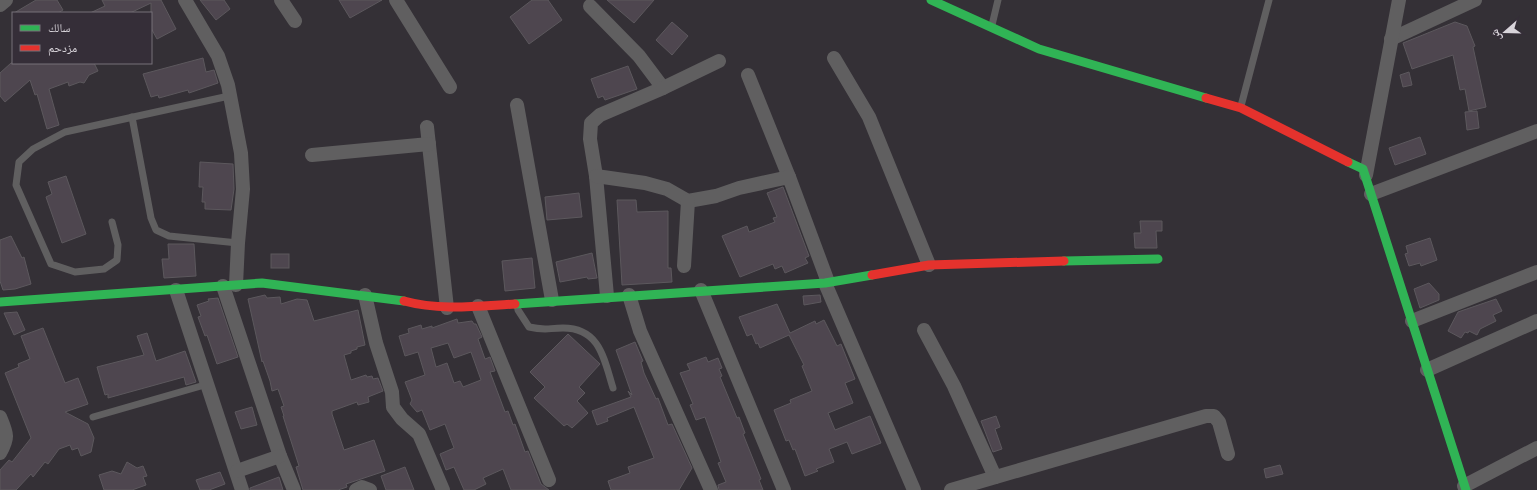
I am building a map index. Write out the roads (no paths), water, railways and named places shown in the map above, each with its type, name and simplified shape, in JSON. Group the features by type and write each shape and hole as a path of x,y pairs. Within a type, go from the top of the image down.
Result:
{"street":[{"path":"0,5 6,0"},
{"path":"185,0 218,56 230,96 241,153 243,182 238,243 230,285 280,456 294,490"},
{"path":"281,0 295,21"},
{"path":"396,0 450,86"},
{"path":"931,0 1039,49 1241,108 1363,169 1465,488 1537,448"},
{"path":"1366,175 1399,0"},
{"path":"1391,39 1475,0"},
{"path":"590,6 640,56 663,88"},
{"path":"834,58 869,117 929,265"},
{"path":"607,296 596,176 590,139 591,123 600,115 663,88 719,61"},
{"path":"748,75 789,177 826,282 914,490"},
{"path":"517,105 552,300"},
{"path":"426,126 447,308"},
{"path":"1372,194 1537,131"},
{"path":"312,155 429,144"},
{"path":"596,176 644,183 667,189 688,201 716,196 739,188 789,177"},
{"path":"684,266 688,201"},
{"path":"0,302 176,290 262,282 366,294 396,299 423,306 447,308 826,282 929,265 1158,259"},
{"path":"1412,321 1537,272"},
{"path":"176,290 237,471 240,489"},
{"path":"701,290 784,490"},
{"path":"366,294 376,343 392,392 393,407 402,419 419,434 443,490"},
{"path":"629,295 640,331 706,488"},
{"path":"478,306 549,480"},
{"path":"1427,370 1537,321"},
{"path":"924,330 954,386 995,477"},
{"path":"952,490 1206,416 1214,416 1219,422 1228,454"},
{"path":"0,417 7,434 7,442 0,453"},
{"path":"237,471 280,456"},
{"path":"356,490 362,487 370,490"}],"lane":[{"path":"991,28 998,0"},
{"path":"1241,108 1270,0"},
{"path":"112,222 118,245 117,260 104,269 75,272 52,264 42,245 16,185 19,162 33,149 65,132 230,96"},
{"path":"132,117 152,218 156,230 168,236 238,243"},
{"path":"516,303 518,310 529,327 544,331 563,328 585,331 596,342 603,357 613,388"},
{"path":"93,417 208,384"}]}
